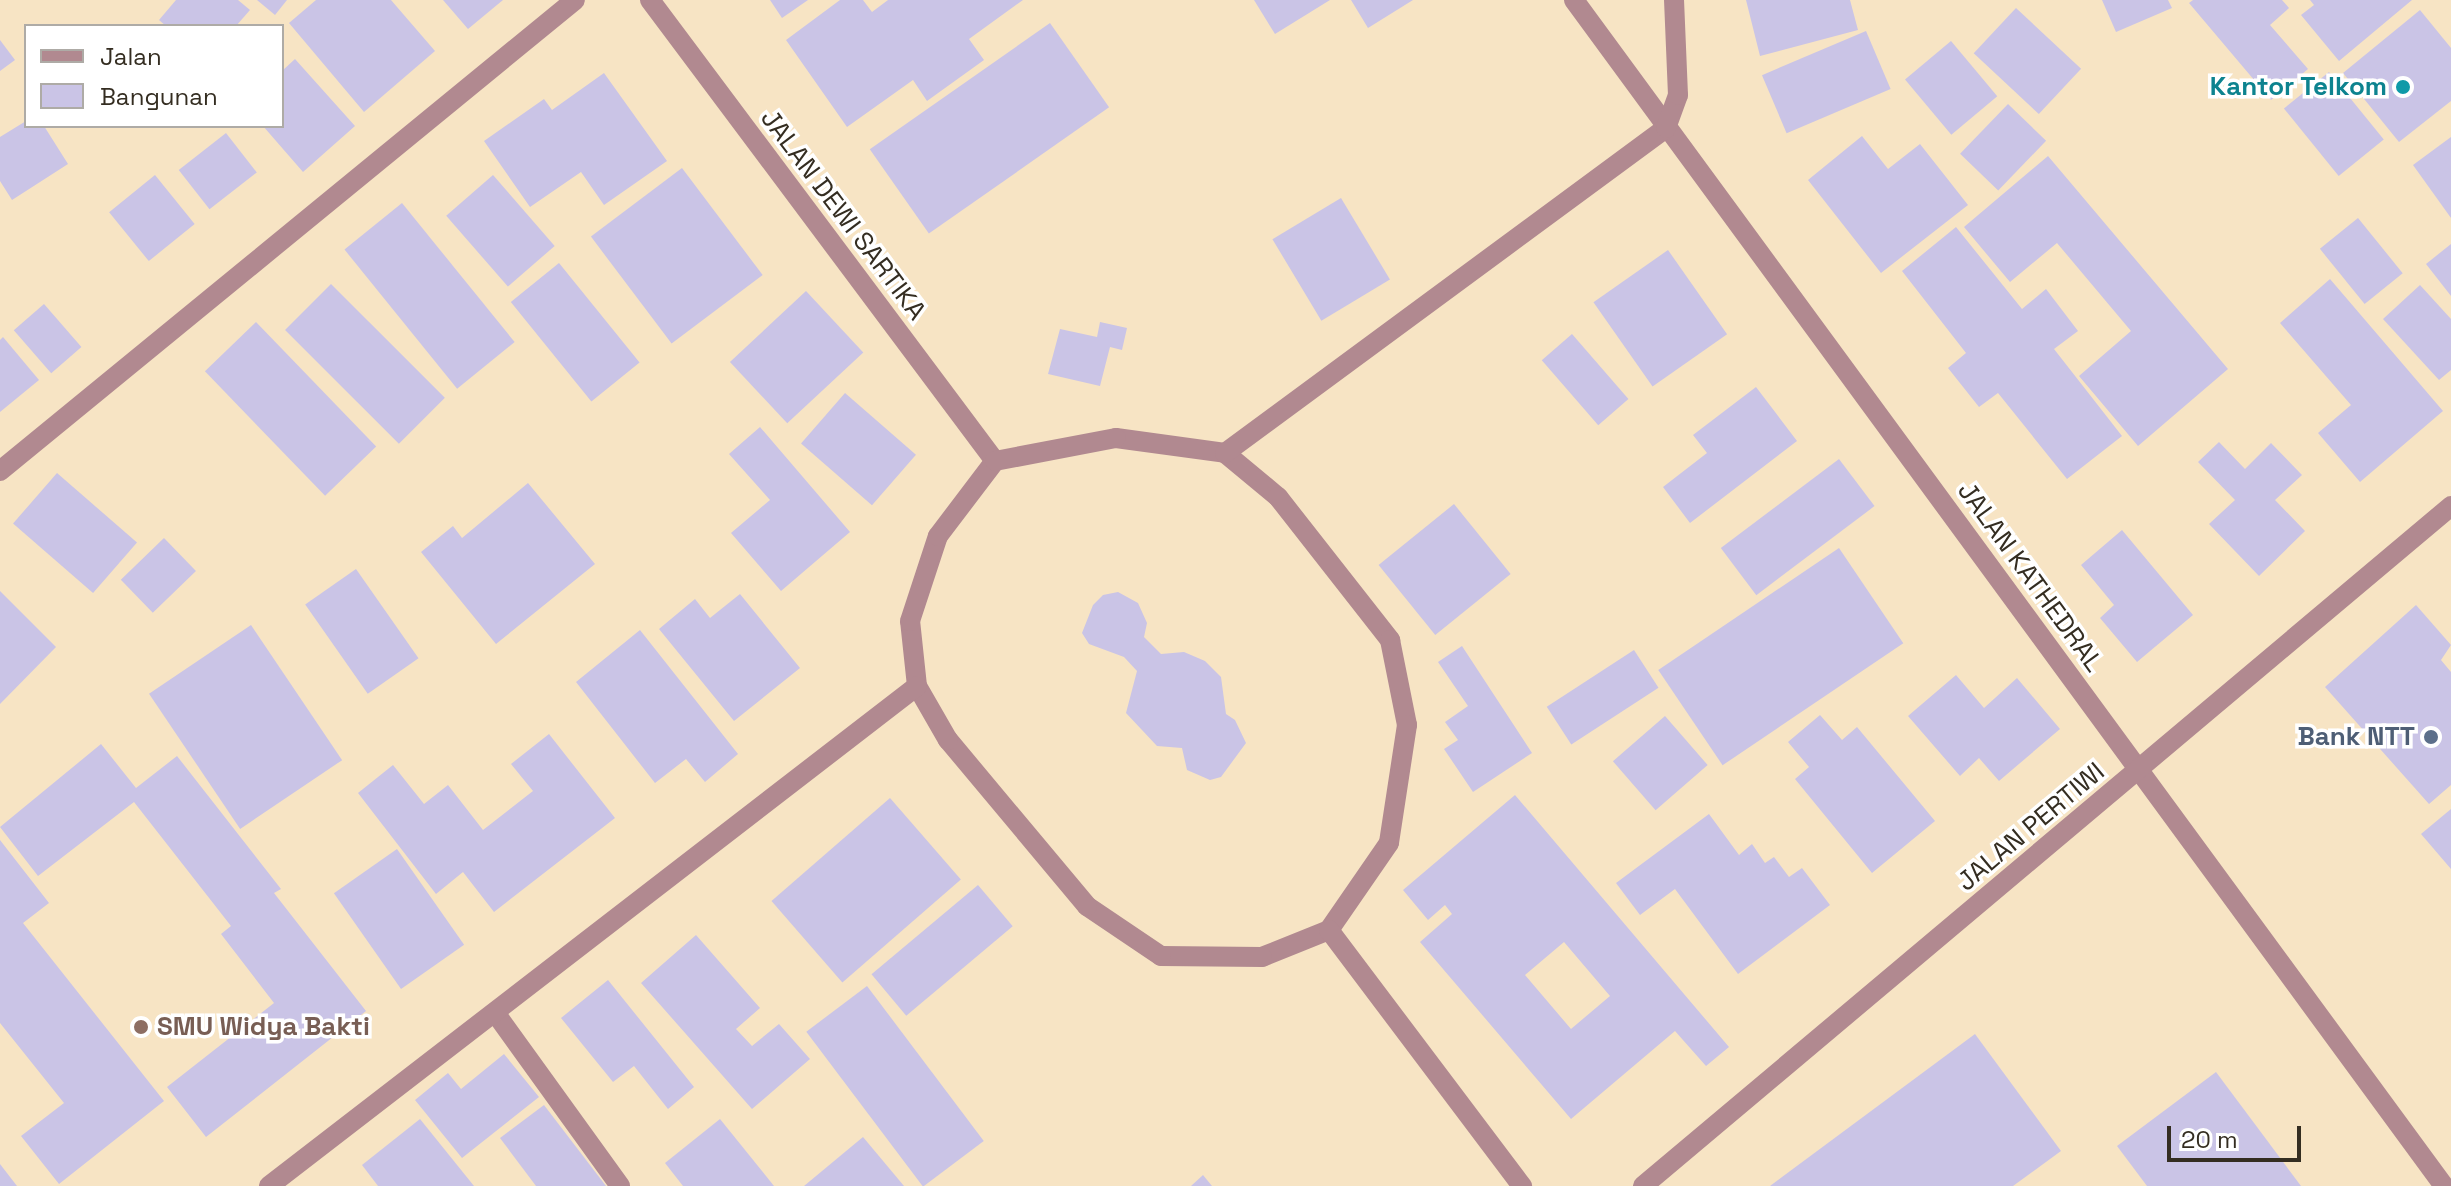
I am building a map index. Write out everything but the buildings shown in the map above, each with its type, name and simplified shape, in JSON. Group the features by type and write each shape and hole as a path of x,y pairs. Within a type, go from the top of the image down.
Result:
{"street":[{"path":"0,471 575,0"},
{"name":"JALAN DEWI SARTIKA","path":"650,0 995,461"},
{"name":"JALAN KATHEDRAL","path":"1574,0 2444,1186"},
{"path":"1225,453 1666,128 1678,95 1674,0"},
{"path":"1116,438 1225,453 1278,497 1390,640 1407,725 1389,843 1329,930 1262,957 1161,956 1087,906 948,740 917,686 910,621 938,536 995,461 1116,438"},
{"name":"JALAN PERTIWI","path":"1643,1186 2451,506"},
{"path":"269,1186 496,1014 917,686"},
{"path":"1329,930 1522,1186"},
{"path":"496,1014 620,1186"}],"place":[{"name":"Kantor Telkom","path":"2403,87"},
{"name":"Bank NTT","path":"2431,737"},
{"name":"SMU Widya Bakti","path":"141,1027"}]}
